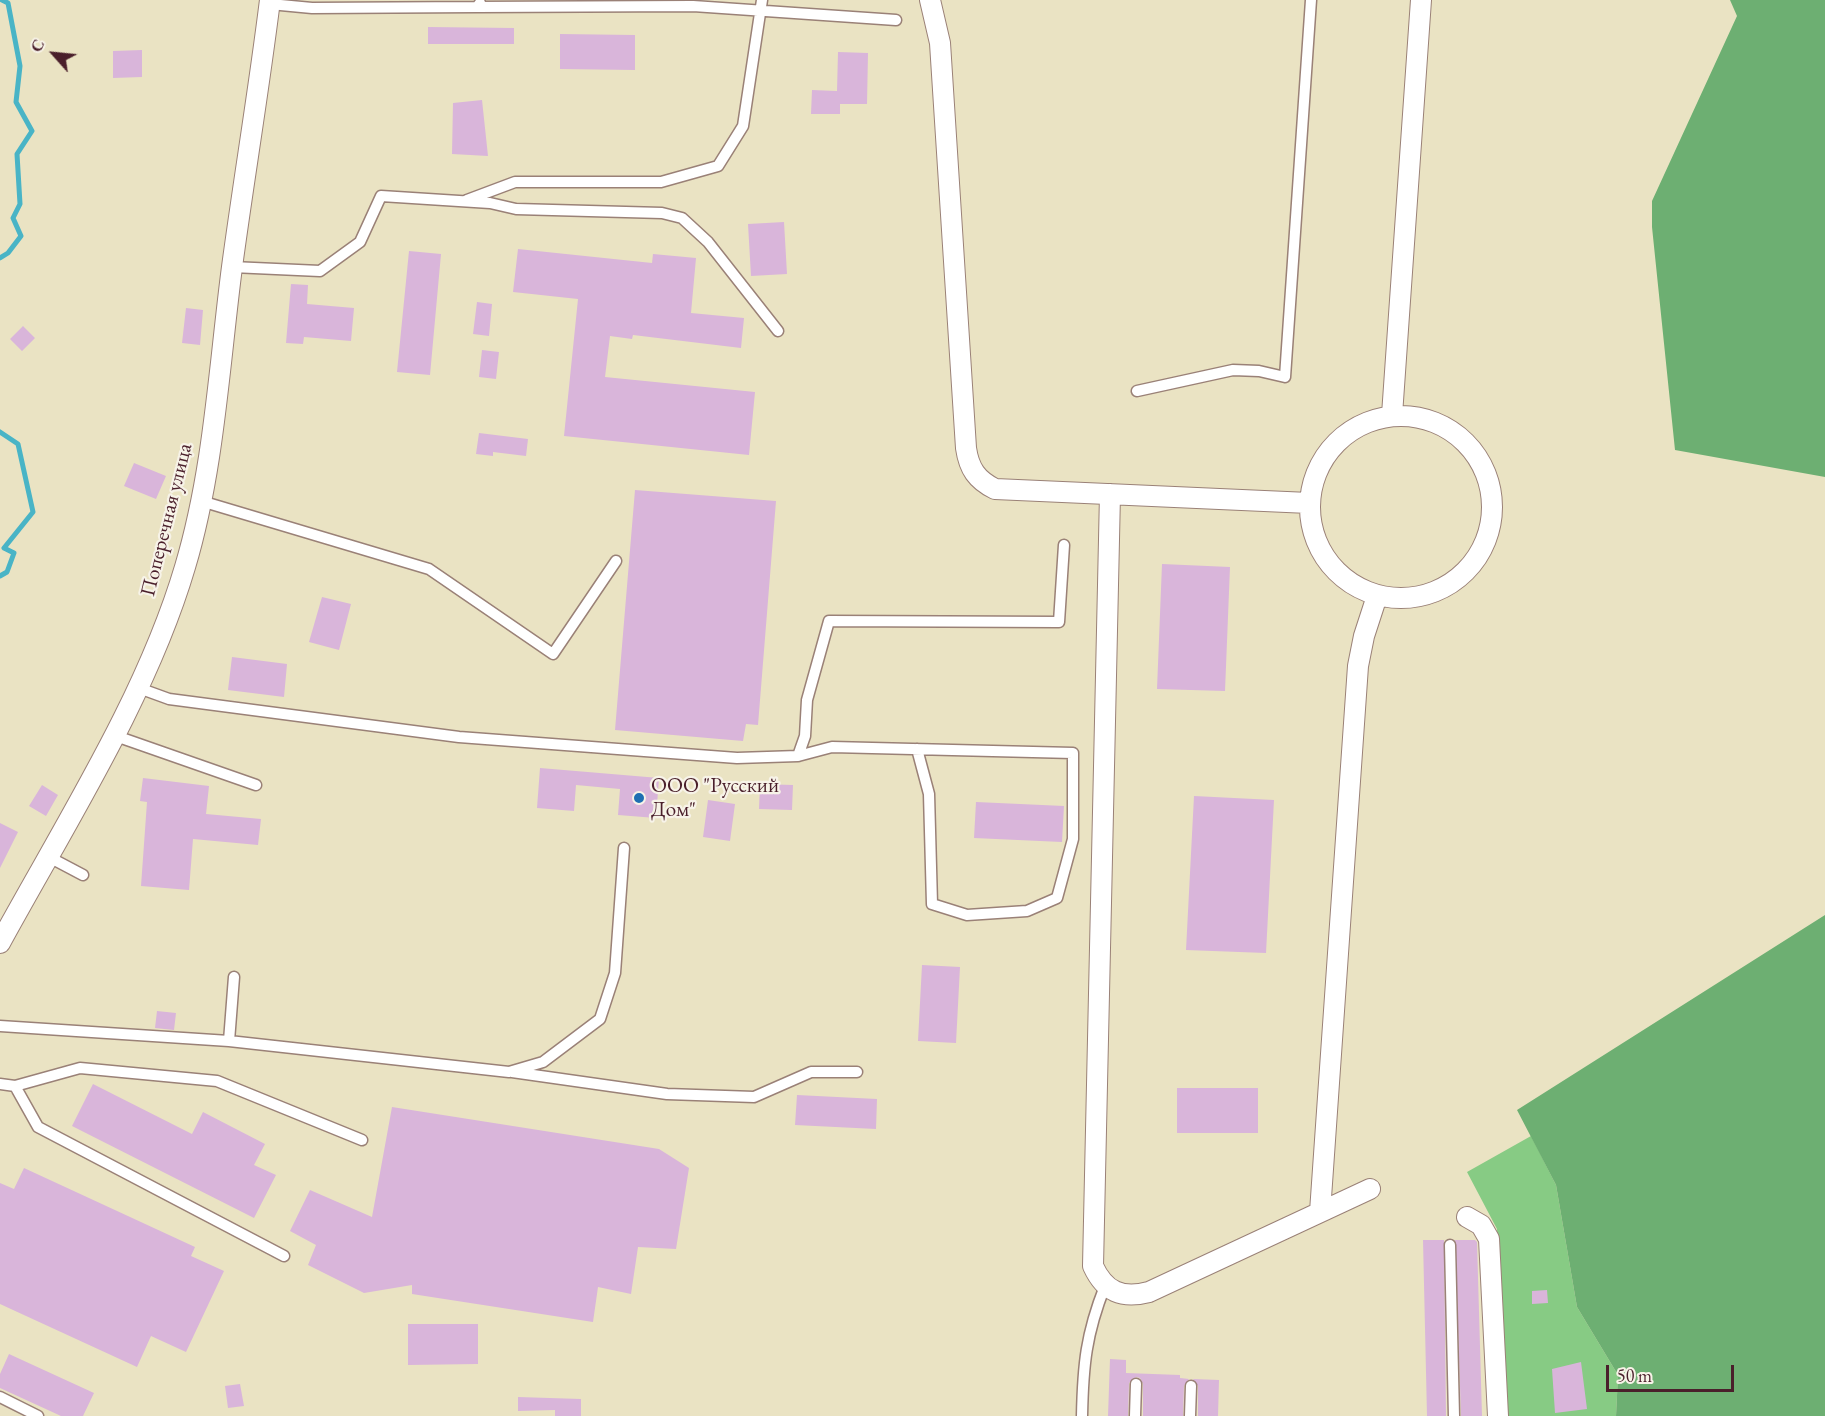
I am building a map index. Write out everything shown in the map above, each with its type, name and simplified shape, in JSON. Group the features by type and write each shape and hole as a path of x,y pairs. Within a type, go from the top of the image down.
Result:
{"street":[{"path":"930,0 940,43 968,462 974,474 983,483 995,489 1309,503"},
{"path":"1392,415 1421,0"},
{"name":"Поперечная улица","path":"0,943 114,735 166,623 185,566 208,472 232,267 270,2"},
{"path":"1392,415 1424,417 1452,430 1478,456 1491,490 1491,527 1475,561 1448,586 1414,598 1377,596 1341,577 1316,544 1309,503 1318,466 1343,435 1377,418 1392,415"},
{"path":"1110,494 1093,1266 1105,1286 1115,1293 1132,1297 1149,1292 1370,1189"},
{"path":"1320,1212 1358,666 1364,636 1377,596"},
{"path":"1467,1217 1481,1225 1489,1239 1498,1416"}],"lane":[{"path":"1137,391 1233,370 1259,371 1285,377 1311,0"},
{"path":"270,2 312,8 479,4 761,5 896,21"},
{"path":"464,201 515,182 661,182 718,166 743,126 761,5"},
{"path":"232,267 320,271 360,242 381,196 490,203 516,209 662,213 682,219 708,242 778,331"},
{"path":"201,501 429,570 553,654 616,561"},
{"path":"798,756 805,736 807,700 829,621 1059,622 1064,545"},
{"path":"136,687 169,699 459,737 737,758 798,756 832,747 917,749 1072,753 1073,839 1057,898 1027,912 967,915 932,904 929,794 917,749"},
{"path":"114,735 256,784"},
{"path":"509,1072 543,1062 600,1019 615,973 624,848"},
{"path":"47,856 83,875"},
{"path":"229,1041 234,977"},
{"path":"0,1026 229,1041 509,1072 667,1094 754,1097 812,1072 856,1072"},
{"path":"0,1084 15,1086 80,1068 218,1081 362,1140"},
{"path":"15,1086 38,1127 284,1256"},
{"path":"1450,1245 1454,1416"},
{"path":"1082,1416 1084,1362 1088,1334 1105,1286"},
{"path":"1136,1384 1136,1416"},
{"path":"1190,1416 1191,1386"},
{"path":"0,1398 38,1416"}],"green space":[{"path":"1730,0 1825,0 1825,477 1675,450 1652,227 1652,201 1737,16"},
{"path":"1825,915 1825,1416 1616,1416 1618,1375 1577,1307 1556,1185 1517,1110"},
{"path":"1531,1136 1556,1185 1577,1307 1618,1375 1616,1416 1504,1416 1497,1229 1467,1172"}],"building":[{"path":"428,27 514,28 514,44 428,44"},
{"path":"560,34 635,35 635,70 560,69"},
{"path":"142,50 142,77 113,78 113,51"},
{"path":"838,52 868,53 867,104 840,104 840,114 811,114 812,90 837,91"},
{"path":"482,100 488,156 452,154 453,103"},
{"path":"784,222 787,274 751,276 748,224"},
{"path":"518,249 652,263 653,254 696,258 691,313 744,318 741,348 633,335 632,339 610,336 605,377 755,392 749,455 564,436 578,299 513,292"},
{"path":"409,251 441,254 430,375 397,372"},
{"path":"291,284 308,285 307,304 354,308 351,341 304,337 303,344 286,343"},
{"path":"477,302 492,304 489,336 473,334"},
{"path":"186,308 203,310 200,345 182,343"},
{"path":"23,326 35,338 22,351 10,339"},
{"path":"482,350 499,352 496,379 479,377"},
{"path":"479,433 528,439 526,456 493,452 493,456 476,454"},
{"path":"134,463 166,476 156,499 124,486"},
{"path":"635,490 776,501 758,725 746,724 743,741 615,730"},
{"path":"1162,564 1230,567 1225,691 1157,689"},
{"path":"322,597 351,604 339,650 309,642"},
{"path":"232,657 287,664 284,697 228,690"},
{"name":"ООО \"Русский Дом\"","path":"540,768 659,778 656,818 618,815 620,789 576,785 574,811 537,808"},
{"path":"143,778 209,786 206,814 261,819 258,845 193,839 189,890 141,886 147,802 140,801"},
{"path":"760,784 793,785 792,810 759,809"},
{"path":"42,785 58,795 46,816 29,806"},
{"path":"1194,796 1274,800 1266,953 1186,950"},
{"path":"708,800 735,804 730,841 703,837"},
{"path":"976,802 1064,806 1062,842 974,838"},
{"path":"0,823 18,832 0,868"},
{"path":"922,965 960,967 956,1043 918,1041"},
{"path":"157,1011 176,1013 174,1030 155,1028"},
{"path":"93,1084 192,1134 203,1112 265,1144 254,1165 276,1175 254,1218 72,1126"},
{"path":"1177,1088 1258,1088 1258,1133 1177,1133"},
{"path":"797,1095 877,1099 876,1129 795,1125"},
{"path":"392,1107 659,1149 689,1168 676,1249 638,1247 631,1294 598,1287 593,1322 412,1294 412,1285 364,1293 308,1265 316,1245 290,1231 310,1190 372,1217"},
{"path":"24,1168 195,1247 191,1256 224,1271 186,1352 151,1336 137,1367 0,1304 0,1183 14,1189"},
{"path":"1423,1240 1444,1240 1446,1416 1427,1416"},
{"path":"1455,1240 1475,1240 1477,1242 1482,1416 1461,1416"},
{"path":"1547,1290 1548,1303 1532,1304 1532,1291"},
{"path":"408,1324 478,1324 478,1364 408,1365"},
{"path":"9,1354 94,1393 83,1416 61,1416 0,1388 0,1374"},
{"path":"1110,1359 1126,1360 1126,1373 1180,1375 1180,1378 1189,1379 1184,1386 1183,1416 1143,1416 1143,1384 1140,1378 1136,1377 1129,1383 1128,1416 1108,1416"},
{"path":"1581,1362 1587,1409 1555,1413 1552,1369"},
{"path":"1193,1379 1219,1380 1218,1416 1198,1416 1198,1386"},
{"path":"240,1384 244,1406 228,1408 225,1386"},
{"path":"518,1397 581,1399 581,1416 555,1416 555,1410 518,1411"}],"waterway":[{"path":"0,258 8,253 21,236 13,218 20,204 17,154 32,131 16,102 20,66 8,3 2,0"},
{"path":"0,432 18,444 33,512 4,548 14,553 7,572 0,576"}],"place":[{"name":"ООО \"Русский Дом\"","path":"639,798"}]}
